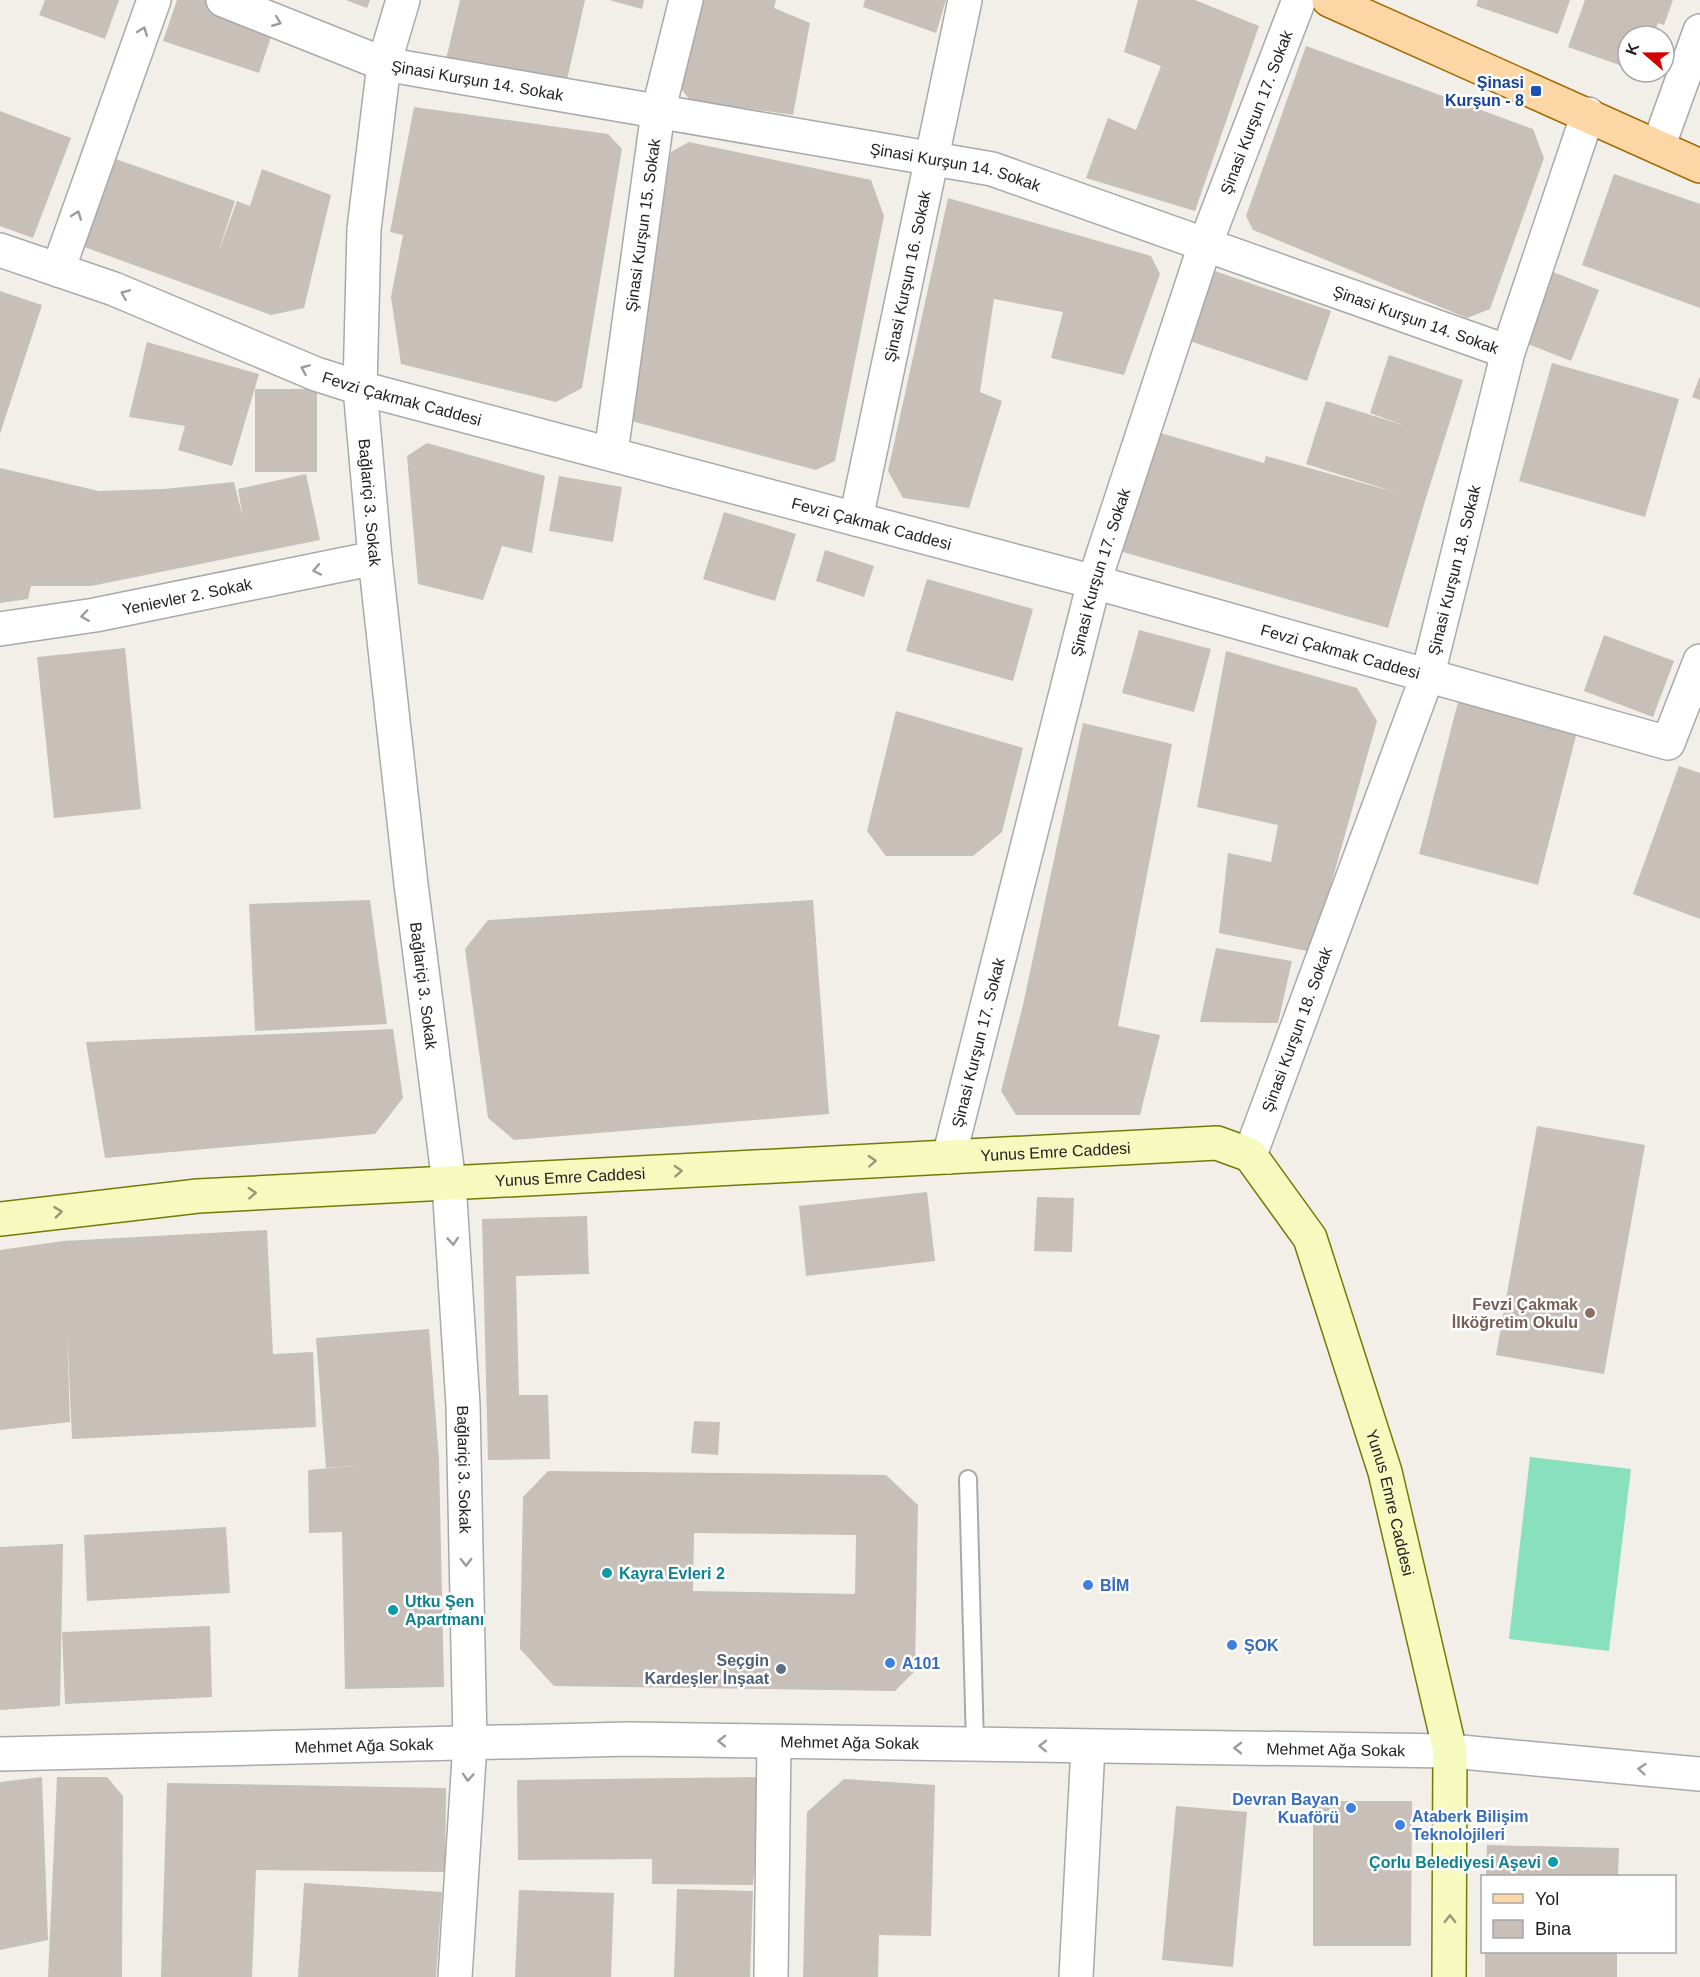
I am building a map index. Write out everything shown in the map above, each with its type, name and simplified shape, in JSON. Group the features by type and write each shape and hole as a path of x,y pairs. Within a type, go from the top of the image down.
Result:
{"main road":[{"path":"1329,0 1700,165"}],"street":[{"path":"58,270 154,0"},
{"name":"Şinasi Kurşun 14. Sokak","path":"223,0 384,64 992,169 1508,352"},
{"name":"Bağlariçi 3. Sokak","path":"403,0 384,64 364,229 360,388 375,558 411,884 449,1182 463,1405 470,1743 455,1977"},
{"name":"Şinasi Kurşun 15. Sokak","path":"610,453 658,112 686,0"},
{"name":"Şinasi Kurşun 16. Sokak","path":"856,519 965,0"},
{"name":"Şinasi Kurşun 17. Sokak","path":"949,1157 1094,582 1206,245 1299,0"},
{"path":"1658,147 1700,31"},
{"name":"Şinasi Kurşun 18. Sokak","path":"1250,1155 1428,674 1508,352 1588,114"},
{"name":"Fevzi Çakmak Caddesi","path":"0,250 114,290 316,374 360,388 1094,582 1668,743 1700,660"},
{"name":"Yenievler 2. Sokak","path":"0,629 95,615 375,558"},
{"name":"Yunus Emre Caddesi","path":"0,1219 198,1196 449,1182 1217,1143 1250,1155 1310,1238 1385,1472 1450,1751 1449,1977"},
{"name":"Mehmet Ağa Sokak","path":"0,1754 629,1739 774,1743 1450,1751 1700,1774"},
{"path":"771,1977 774,1743"},
{"path":"1077,1977 1088,1746"}],"lane":[{"path":"968,1479 975,1745"}],"green space":[{"path":"1530,1457 1631,1469 1609,1651 1509,1639"}],"building":[{"path":"45,0 119,0 105,39 39,15"},
{"path":"177,0 209,0 276,22 259,73 163,41"},
{"path":"346,0 370,0 367,8"},
{"path":"460,0 585,0 566,84 444,68"},
{"path":"609,0 644,0 642,9"},
{"path":"695,0 776,0 774,8 810,23 793,115 690,100 677,84"},
{"path":"865,0 946,0 936,33 863,7"},
{"path":"1138,0 1195,0 1259,26 1195,211 1086,178 1108,118 1136,130 1161,66 1124,52"},
{"path":"1478,0 1570,0 1558,34 1476,6"},
{"path":"1585,0 1673,0 1664,24 1616,24 1616,64 1568,47"},
{"path":"1306,46 1533,129 1544,158 1490,309 1467,318 1253,230 1246,216"},
{"path":"414,107 608,134 622,149 582,388 556,402 401,364 391,297 403,235 390,232"},
{"path":"0,111 71,138 33,238 0,226"},
{"path":"689,142 871,180 884,216 835,461 816,470 624,419 671,152"},
{"path":"110,157 235,201 217,256 237,201 250,206 262,169 331,195 304,308 271,315 79,245"},
{"path":"1614,174 1700,204 1700,308 1582,265"},
{"path":"948,198 1151,256 1160,274 1124,375 1051,358 1063,312 994,299 980,392 1002,401 969,508 903,498 888,471"},
{"path":"1212,270 1331,311 1307,381 1187,340"},
{"path":"1548,270 1599,290 1571,361 1520,341"},
{"path":"0,291 42,305 0,434"},
{"path":"147,342 259,374 232,466 178,450 185,426 129,417"},
{"path":"1389,355 1463,380 1388,628 1116,550 1150,430 1264,463 1266,456 1398,493 1306,464 1326,401 1406,426 1370,413"},
{"path":"1552,363 1679,399 1645,517 1519,481"},
{"path":"1700,376 1700,400 1692,397"},
{"path":"255,389 317,389 317,472 255,472"},
{"path":"427,443 545,476 532,553 502,546 483,600 418,584 407,456"},
{"path":"0,468 99,491 164,489 234,482 243,518 238,489 306,474 320,540 91,586 31,586 28,599 0,603"},
{"path":"559,476 622,487 613,542 549,531"},
{"path":"724,512 796,534 775,601 703,579"},
{"path":"825,550 874,566 864,597 816,581"},
{"path":"927,579 1033,609 1013,681 906,651"},
{"path":"1139,630 1211,649 1194,712 1122,693"},
{"path":"1604,635 1674,661 1653,717 1584,691"},
{"path":"125,648 141,809 54,818 37,657"},
{"path":"1226,651 1357,688 1377,721 1312,952 1219,933 1228,853 1271,862 1278,825 1197,807"},
{"path":"1460,694 1579,724 1538,885 1419,854"},
{"path":"896,711 1023,748 1002,832 973,856 886,856 867,831"},
{"path":"1083,723 1172,744 1118,1026 1160,1035 1140,1115 1016,1115 1001,1091 1023,1005"},
{"path":"1679,766 1700,773 1700,919 1633,894"},
{"path":"370,900 387,1024 255,1031 249,904"},
{"path":"813,900 829,1114 514,1140 488,1118 465,949 488,920"},
{"path":"1216,948 1292,961 1278,1023 1200,1022"},
{"path":"393,1029 403,1098 375,1134 105,1158 86,1042"},
{"path":"1537,1126 1645,1145 1604,1374 1496,1355"},
{"path":"927,1192 935,1261 806,1276 799,1206"},
{"path":"1037,1197 1074,1198 1072,1252 1034,1251"},
{"path":"587,1216 589,1274 516,1276 519,1395 548,1395 550,1459 488,1460 482,1219"},
{"path":"267,1230 273,1354 313,1352 316,1427 72,1439 67,1327 70,1422 0,1430 0,1250 63,1241"},
{"path":"429,1329 439,1460 444,1687 345,1689 342,1532 309,1533 308,1470 355,1466 326,1468 316,1338"},
{"path":"694,1421 720,1422 718,1455 691,1453"},
{"path":"548,1471 886,1475 918,1505 915,1671 895,1691 554,1686 520,1649 523,1497","holes":["694,1533 856,1535 855,1594 693,1591"]},
{"path":"226,1527 230,1593 87,1601 84,1535"},
{"path":"63,1544 60,1706 0,1710 0,1547"},
{"path":"210,1626 212,1697 65,1704 62,1632"},
{"path":"42,1777 48,1940 0,1950 0,1782"},
{"path":"57,1777 107,1777 123,1796 122,1977 48,1977"},
{"path":"762,1777 753,1885 652,1884 652,1859 518,1860 517,1780"},
{"path":"844,1779 935,1785 931,1936 879,1935 878,1977 803,1977 807,1812"},
{"path":"167,1783 446,1788 445,1872 256,1870 252,1977 161,1977"},
{"path":"1313,1801 1412,1801 1411,1946 1313,1946"},
{"path":"1176,1806 1247,1812 1233,1967 1162,1960"},
{"name":"Çorlu Belediyesi Aşevi","path":"1487,1845 1619,1848 1618,1875 1486,1875"},
{"path":"304,1883 442,1892 436,1977 298,1977"},
{"path":"677,1889 753,1891 750,1977 674,1977"},
{"path":"519,1890 614,1893 611,1977 515,1977"},
{"path":"1485,1953 1617,1953 1617,1977 1485,1977"}],"place":[{"name":"Şinasi Kurşun - 8","path":"1536,91"},
{"name":"Fevzi Çakmak İlköğretim Okulu","path":"1590,1313"},
{"name":"Kayra Evleri 2","path":"607,1573"},
{"name":"BİM","path":"1088,1585"},
{"name":"Utku Şen Apartmanı","path":"393,1610"},
{"name":"ŞOK","path":"1232,1645"},
{"name":"A101","path":"890,1663"},
{"name":"Seçgin Kardeşler İnşaat","path":"781,1669"},
{"name":"Devran Bayan Kuaförü","path":"1351,1808"},
{"name":"Ataberk Bilişim Teknolojileri","path":"1400,1825"},
{"name":"Çorlu Belediyesi Aşevi","path":"1553,1862"}]}
